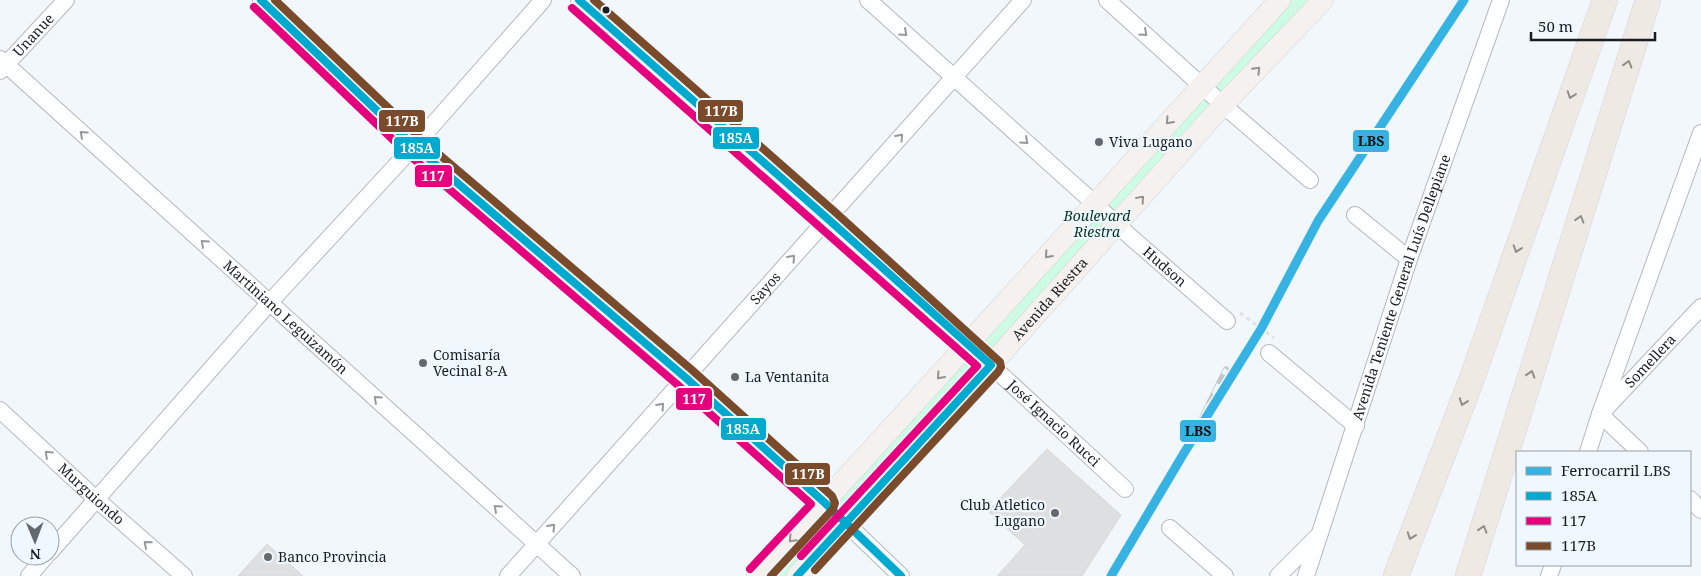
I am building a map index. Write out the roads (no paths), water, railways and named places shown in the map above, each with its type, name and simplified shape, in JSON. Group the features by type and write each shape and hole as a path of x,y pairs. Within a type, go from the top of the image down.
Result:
{"highway":[{"path":"1396,576 1471,381 1605,0"},
{"path":"1468,576 1648,0"}],"main road":[{"path":"757,576 1280,0"},
{"name":"Avenida Riestra","path":"797,576 991,365 1223,105 1323,0"}],"street":[{"name":"Unanue","path":"2,65 66,0"},
{"path":"261,0 414,146 686,378 825,503 901,576"},
{"path":"60,540 270,302 414,146 543,0"},
{"name":"José Ignacio Rucci","path":"579,0 968,344 1125,489"},
{"name":"Hudson","path":"868,0 1117,225 1227,321"},
{"name":"Sayos","path":"508,576 1023,0"},
{"path":"1107,0 1223,105 1310,180"},
{"name":"Avenida Teniente General Luís Dellepiane","path":"1306,576 1409,259 1501,0"},
{"name":"Martiniano Leguizamón","path":"2,65 270,302 572,576"},
{"path":"1588,451 1600,414 1698,154 1701,133"},
{"path":"1355,215 1409,259"},
{"name":"Somellera","path":"1600,414 1701,307"},
{"path":"1269,353 1356,426"},
{"name":"Murguiondo","path":"0,410 96,499 184,576"},
{"path":"1600,414 1639,451"},
{"path":"1691,500 1701,510"},
{"path":"1170,528 1225,576"},
{"path":"1278,576 1320,534"},
{"path":"29,576 38,566"}],"railway":[{"path":"1184,453 1226,369"}],"rail line":[{"name":"LBS","path":"1111,576 1261,329 1318,221 1464,0"}],"place":[{"name":"Viva Lugano","path":"1099,142"},
{"name":"Comisaría Vecinal 8-A","path":"423,363"},
{"name":"La Ventanita","path":"735,377"},
{"name":"Club Atletico Lugano","path":"1055,513"},
{"name":"Banco Provincia","path":"268,557"}],"park label":[{"name":"Boulevard Riestra","path":"1097,224"}]}
